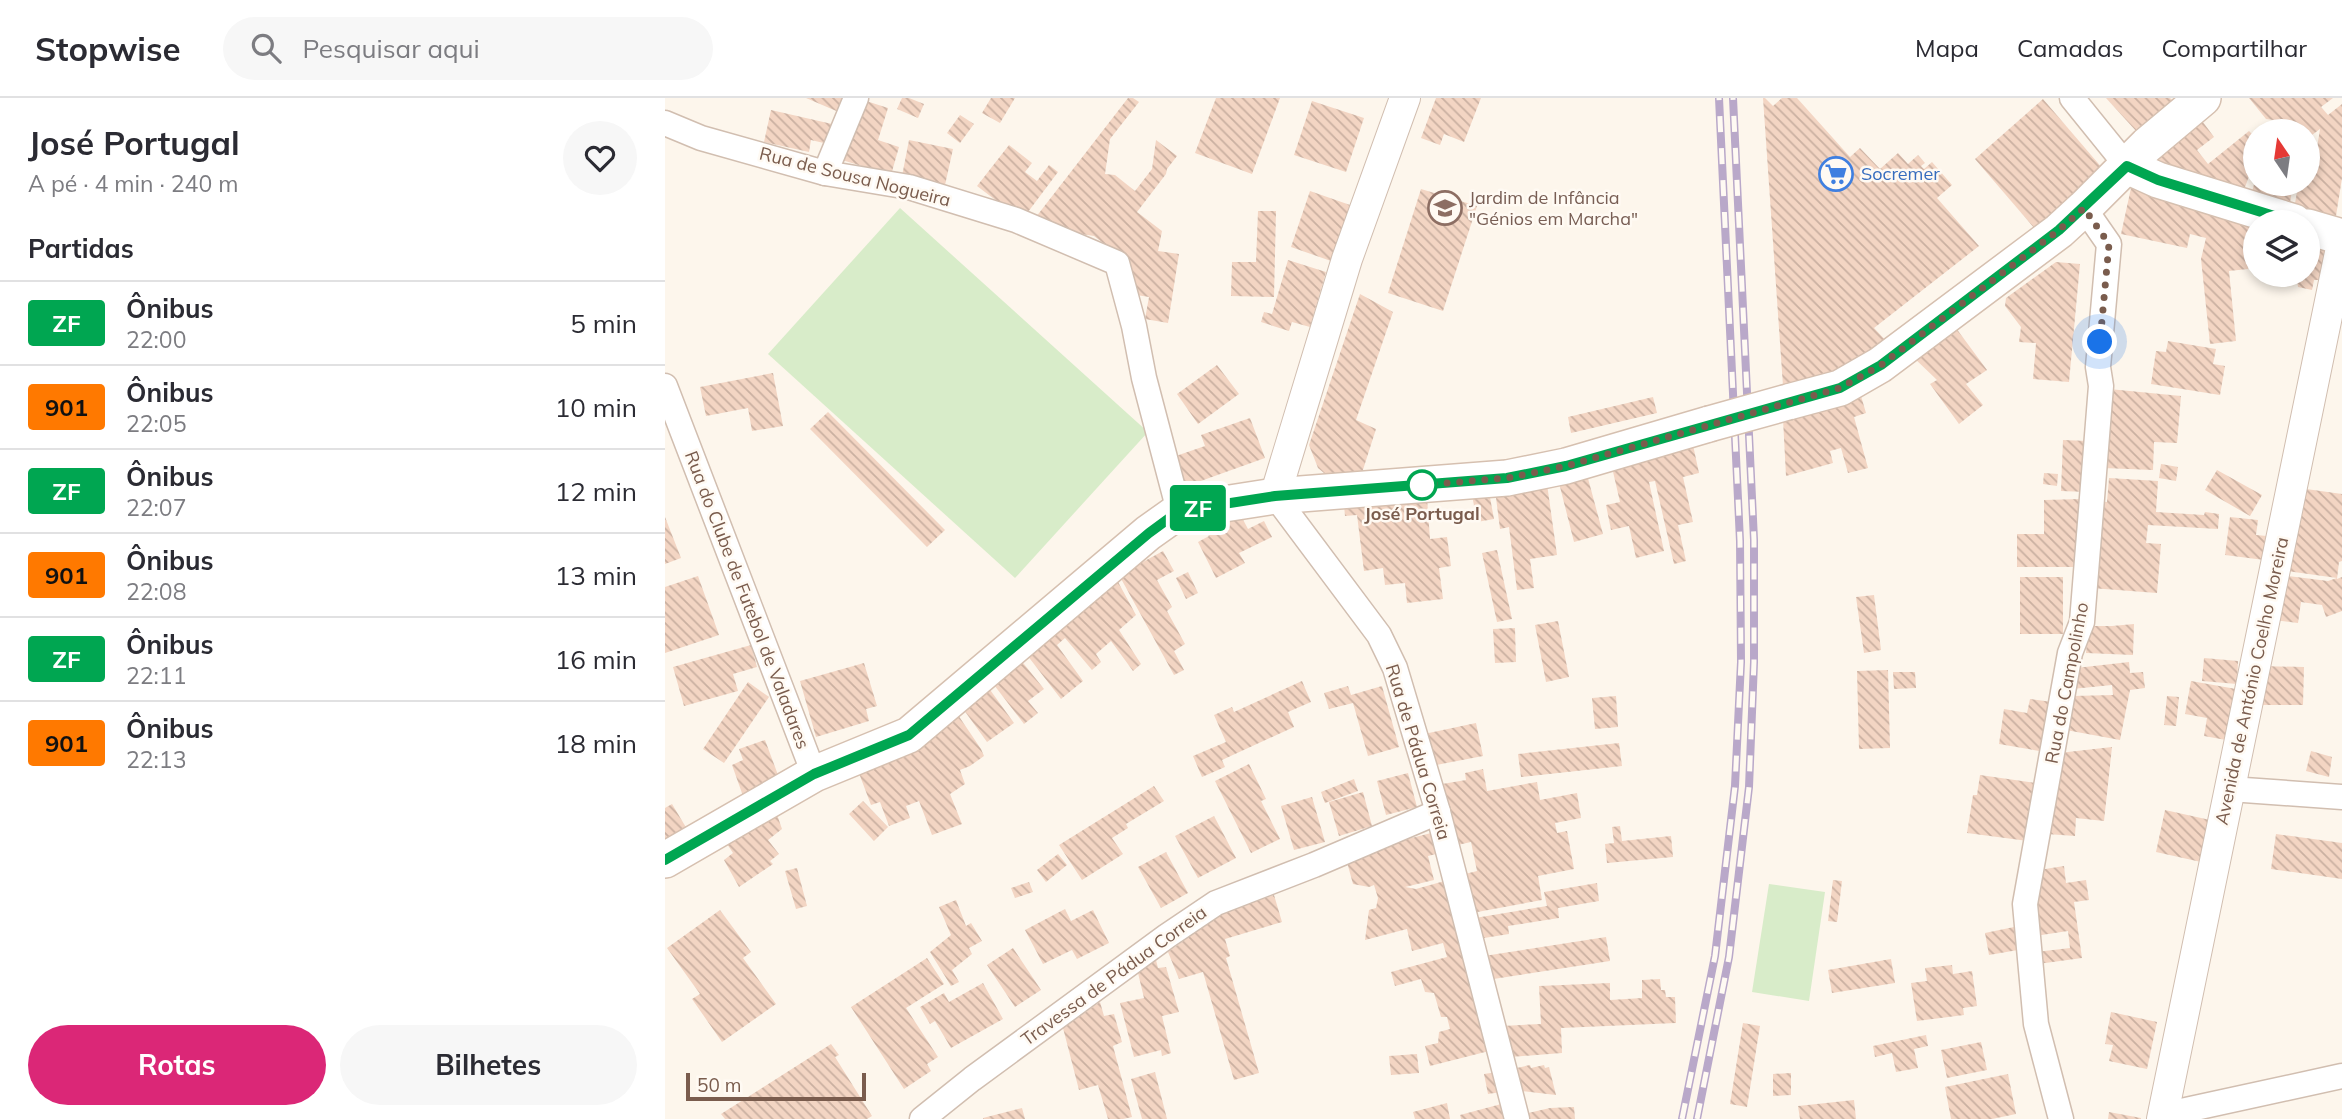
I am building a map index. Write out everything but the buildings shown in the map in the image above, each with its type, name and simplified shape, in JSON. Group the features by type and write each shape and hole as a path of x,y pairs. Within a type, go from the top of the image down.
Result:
{"main road":[{"path":"665,860 814,774 909,735 1149,533 1179,511 1275,496 1507,478 1566,466 1840,388 1881,365 2059,230 2147,145 2203,98"},
{"path":"2127,166 2158,180 2255,210"},
{"path":"2320,231 2342,237"}],"street":[{"path":"825,173 856,98"},
{"path":"1275,496 1347,259 1405,98"},
{"path":"2072,98 2127,166"},
{"name":"Rua de Sousa Nogueira","path":"665,123 701,138 825,173 921,190 1016,220 1117,262 1179,511"},
{"name":"Rua do Campolinho","path":"2061,1119 2036,1024 2025,904 2070,653 2083,622 2102,386 2098,367 2109,244 2084,208"},
{"name":"Avenida de António Coelho Moreira","path":"2163,1117 2342,243"},
{"name":"Rua do Clube de Futebol de Valadares","path":"665,386 814,774"},
{"name":"Rua de Pádua Correia","path":"1275,496 1379,635 1395,668 1438,812 1517,1119"},
{"path":"2230,789 2342,797"},
{"name":"Travessa de Pádua Correia","path":"922,1119 1112,976 1216,903 1438,812"},
{"path":"2163,1117 2342,1076"}],"green space":[{"path":"900,208 1148,432 1015,578 768,354"},
{"path":"1769,884 1825,892 1809,1001 1752,992"}],"railway":[{"path":"1682,1119 1715,956 1735,786 1741,662 1740,541 1719,98"},
{"path":"1697,1119 1729,957 1749,787 1754,662 1754,540 1733,98"}],"bus line":[{"name":"ZF","path":"665,860 814,774 909,735 1149,533 1179,511 1275,496 1507,478 1566,466 1840,388 1881,365 2059,230 2127,166 2158,180 2255,210"}],"place":[{"name":"Socremer","path":"1836,174"},
{"name":"Jardim de Infância \"Génios em Marcha\"","path":"1445,208"},
{"name":"José Portugal","path":"1422,485"}],"route":[{"path":"1422,485 1507,478 1566,466 1840,388 1881,365 2059,230 2084,208 2109,244 2100,342"}]}
